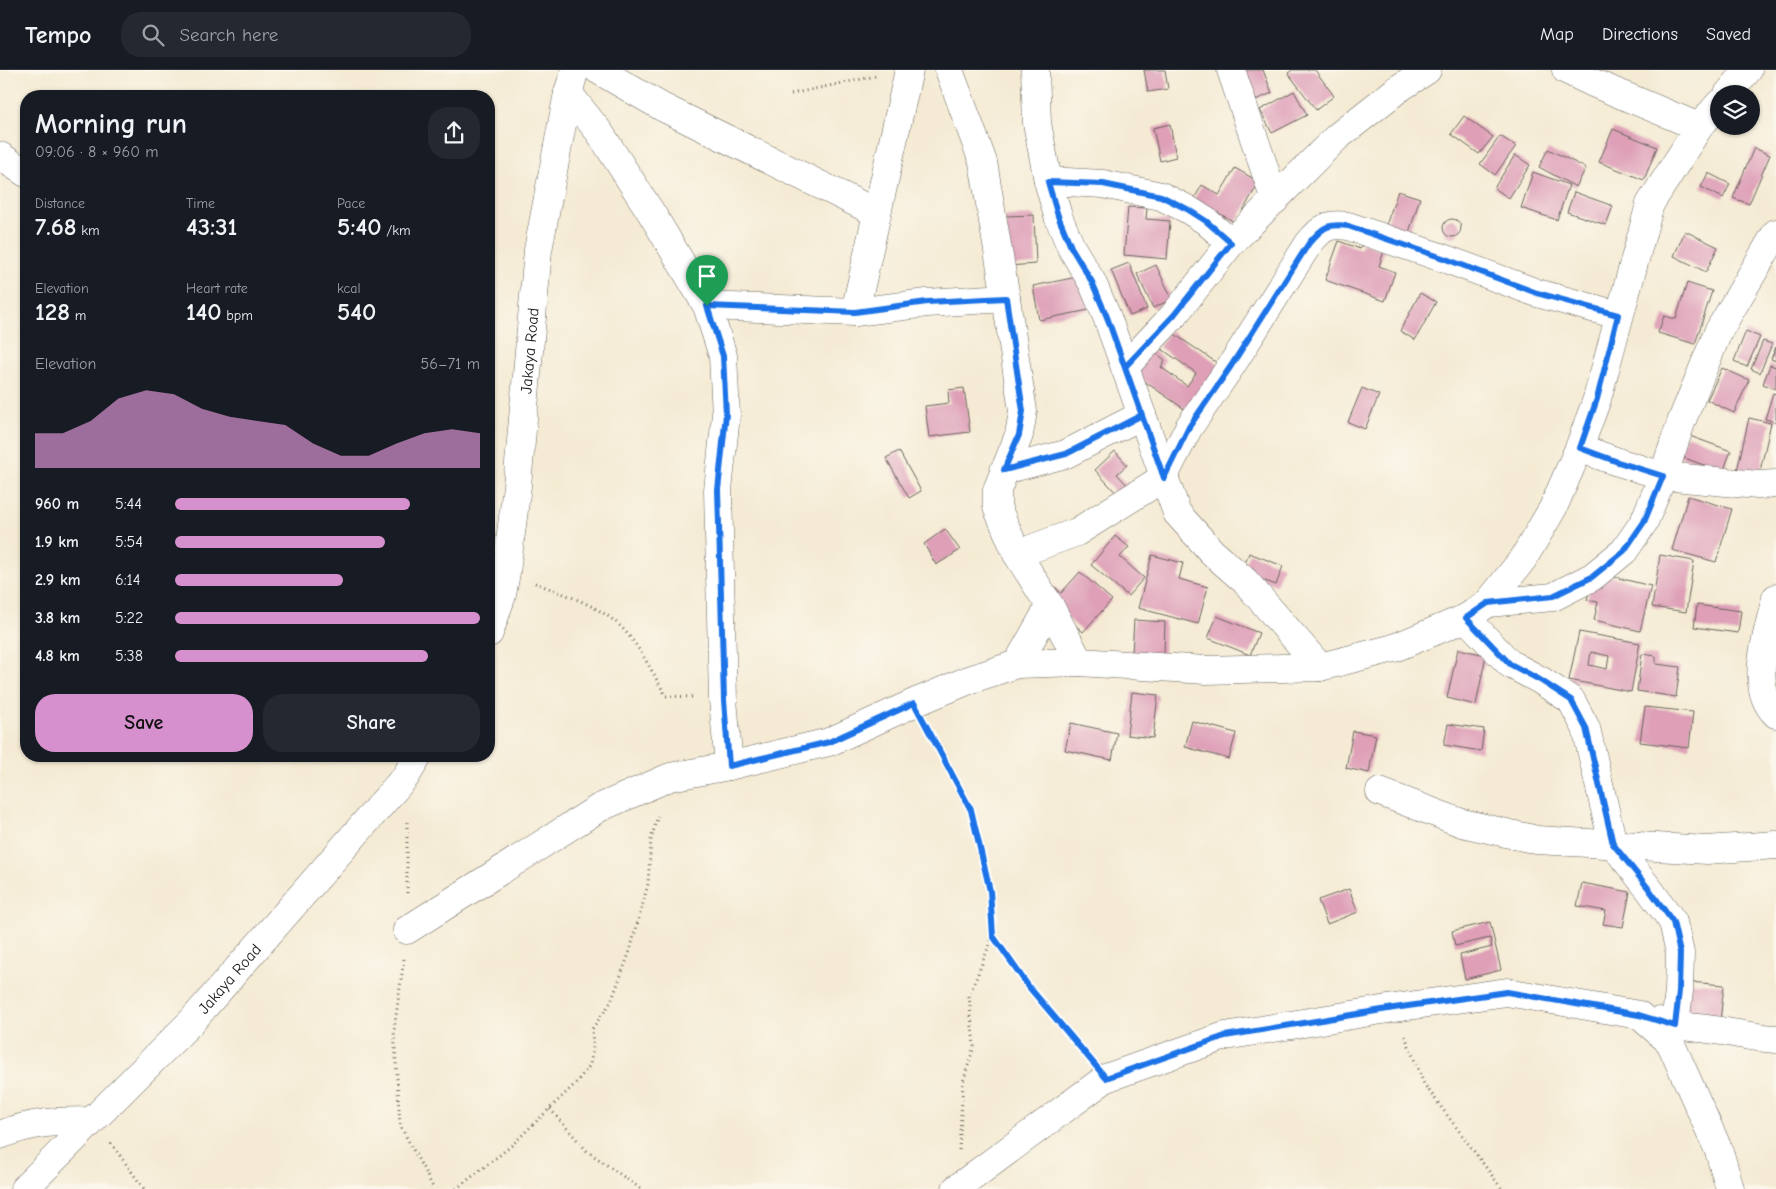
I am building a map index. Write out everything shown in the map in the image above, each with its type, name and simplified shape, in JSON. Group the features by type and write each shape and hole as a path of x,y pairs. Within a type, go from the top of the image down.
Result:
{"street":[{"path":"598,70 662,107 877,213"},
{"path":"855,312 909,70"},
{"path":"949,70 982,162 1006,298 1023,411 1019,435 997,490 997,507 1017,554 1050,606 1079,662"},
{"path":"1034,70 1037,123 1048,182 1058,216 1071,247 1092,282 1107,317 1177,513 1212,552 1245,581 1320,667"},
{"path":"1232,70 1275,200"},
{"path":"1125,367 1174,315 1231,243 1393,79 1427,70"},
{"path":"1566,70 1699,126"},
{"path":"1736,85 1748,70"},
{"path":"572,81 600,133 707,306 723,356 726,414 718,490 724,700 729,766"},
{"name":"Jakaya Road","path":"495,604 517,486 538,250 572,81"},
{"path":"1477,610 1523,559 1553,508 1580,448 1597,399 1618,315 1650,204 1699,126 1710,114"},
{"path":"0,156 20,169"},
{"path":"1048,182 1103,184 1161,196 1206,221 1231,243"},
{"path":"1017,554 1077,532 1164,478 1189,427 1231,366 1309,243 1321,229 1334,224 1348,226 1443,258 1537,293 1618,315"},
{"path":"407,930 599,808 670,777 729,766 829,742 969,680 1017,664 1079,662 1206,670 1320,667 1394,648 1477,610 1553,596 1592,577 1624,551 1644,522 1663,476 1682,420 1718,332 1776,234"},
{"path":"707,306 855,312 927,302 1006,298"},
{"path":"1004,470 1066,454 1142,415"},
{"path":"1580,448 1663,476 1758,485 1776,484"},
{"path":"1776,598 1763,653 1761,683 1770,708 1776,714"},
{"path":"1017,664 1050,606"},
{"path":"1477,610 1510,664 1571,700 1586,728 1613,844 1673,922 1680,953 1679,991 1675,1026"},
{"name":"Jakaya Road","path":"24,1189 192,1021 412,766"},
{"path":"1380,792 1462,823 1536,840 1707,850 1776,845"},
{"path":"958,1187 1106,1078 1225,1036 1394,1008 1507,992 1639,1015 1675,1026 1776,1039"},
{"path":"1639,1015 1670,1042 1719,1151 1730,1189"},
{"path":"0,1135 36,1123 92,1121"}],"path":[{"path":"791,94 876,76"},
{"path":"499,585 584,602 618,624 636,646 666,696 724,700"},
{"path":"914,703 971,810 990,891 993,936 969,996 974,1046 963,1082 958,1142 958,1187"},
{"path":"412,766 407,930 394,1030 400,1126 434,1189"},
{"path":"456,1189 510,1147 576,1084 590,1065 593,1047 592,1029 611,1002 630,951 648,884 651,839 670,777"},
{"path":"993,936 1029,987 1106,1078"},
{"path":"1394,1008 1424,1084 1502,1189"},
{"path":"550,1109 587,1150 641,1189"},
{"path":"92,1121 144,1189"}],"building":[{"path":"1144,70 1165,70 1168,89 1148,92"},
{"path":"1241,70 1263,70 1272,93 1253,101"},
{"path":"1292,70 1315,70 1334,96 1316,110 1288,73"},
{"path":"1294,91 1307,115 1272,133 1260,110"},
{"path":"1464,116 1493,137 1479,154 1451,134"},
{"path":"1170,124 1176,157 1160,161 1153,128"},
{"path":"1613,129 1657,147 1644,180 1599,162"},
{"path":"1500,136 1516,146 1495,175 1480,164"},
{"path":"1754,148 1770,155 1749,204 1733,198"},
{"path":"1548,149 1586,168 1576,187 1539,167"},
{"path":"1515,155 1530,165 1509,198 1494,188"},
{"path":"1235,168 1259,182 1236,223 1194,199 1202,185 1219,195"},
{"path":"1533,172 1569,185 1557,220 1521,208"},
{"path":"1708,173 1730,184 1723,198 1701,187"},
{"path":"1398,191 1420,198 1406,242 1383,234"},
{"path":"1574,192 1613,206 1606,225 1567,212"},
{"path":"1128,207 1147,208 1146,219 1170,221 1167,259 1124,255"},
{"path":"1034,215 1036,264 1007,266 1005,216"},
{"path":"1452,219 1458,222 1461,228 1458,234 1452,237 1446,234 1443,228 1446,222"},
{"path":"1685,231 1718,247 1706,272 1674,256"},
{"path":"1339,241 1360,249 1362,243 1384,251 1379,266 1395,272 1385,301 1325,280"},
{"path":"1129,263 1147,309 1130,316 1111,270"},
{"path":"1156,265 1172,299 1153,308 1137,274"},
{"path":"1082,276 1089,310 1039,320 1033,286"},
{"path":"1687,283 1712,291 1695,344 1658,333 1664,316 1676,319"},
{"path":"1420,293 1436,302 1415,340 1400,331"},
{"path":"1170,331 1220,365 1187,411 1134,374 1151,349 1165,360 1161,367 1187,386 1196,373 1159,347"},
{"path":"1746,331 1760,337 1747,367 1734,361"},
{"path":"1763,341 1772,344 1760,373 1751,369"},
{"path":"1776,347 1776,361 1771,359"},
{"path":"1770,365 1776,367 1776,389 1763,384"},
{"path":"1722,368 1749,380 1734,413 1707,400"},
{"path":"964,388 970,432 929,437 925,406 949,403 948,390"},
{"path":"1362,388 1379,395 1365,429 1348,422"},
{"path":"1773,393 1776,394 1776,422 1765,419"},
{"path":"1749,418 1771,423 1758,480 1736,475"},
{"path":"1687,435 1731,451 1723,472 1679,456"},
{"path":"899,451 921,491 909,498 886,458"},
{"path":"1115,451 1127,465 1117,474 1129,487 1119,496 1095,470"},
{"path":"1688,496 1732,509 1716,562 1672,550"},
{"path":"945,529 960,550 936,565 924,544"},
{"path":"1115,536 1129,547 1120,557 1144,578 1128,596 1091,565"},
{"path":"1249,553 1283,566 1276,585 1242,572"},
{"path":"1152,555 1183,563 1179,579 1208,587 1198,624 1138,608"},
{"path":"1660,555 1694,561 1686,612 1652,607"},
{"path":"1080,572 1112,600 1083,632 1045,598 1055,587 1061,593"},
{"path":"1594,572 1651,586 1640,631 1594,620 1598,602 1587,600"},
{"path":"1697,605 1741,611 1738,633 1694,627"},
{"path":"1217,616 1259,633 1250,655 1208,638"},
{"path":"1134,620 1165,622 1164,654 1132,653"},
{"path":"1579,632 1640,643 1631,692 1569,680","holes":["1591,652 1609,656 1607,669 1589,665"]},
{"path":"1458,649 1486,655 1476,705 1447,698"},
{"path":"1642,654 1656,656 1656,664 1680,667 1676,697 1637,691"},
{"path":"1132,692 1158,695 1153,738 1127,735"},
{"path":"1645,707 1693,712 1689,748 1640,742"},
{"path":"1192,721 1236,733 1229,759 1185,747"},
{"path":"1071,723 1117,733 1112,760 1065,750"},
{"path":"1448,724 1484,729 1481,751 1444,745"},
{"path":"1353,731 1376,735 1369,773 1346,768"},
{"path":"1582,883 1630,892 1623,927 1603,924 1606,911 1577,906"},
{"path":"1349,889 1358,912 1327,924 1318,900"},
{"path":"1490,922 1501,970 1465,979 1460,955 1492,947 1490,938 1455,946 1452,931"},
{"path":"1689,982 1724,985 1720,1022 1685,1019"}],"route":[{"path":"707,306 723,356 726,414 718,490 724,700 729,766 829,742 914,703 971,810 990,891 993,936 1029,987 1106,1078 1225,1036 1394,1008 1507,992 1639,1015 1675,1026 1679,991 1680,953 1673,922 1613,844 1586,728 1571,700 1510,664 1466,618 1488,603 1553,596 1592,577 1624,551 1644,522 1663,476 1580,448 1597,399 1618,315 1537,293 1443,258 1348,226 1334,224 1321,229 1309,243 1231,366 1189,427 1164,478 1142,415 1107,317 1092,282 1071,247 1058,216 1048,182 1103,184 1161,196 1206,221 1231,243 1174,315 1125,367 1142,415 1066,454 1004,470 1019,435 1023,411 1006,298 927,302 855,312 707,306"}]}
